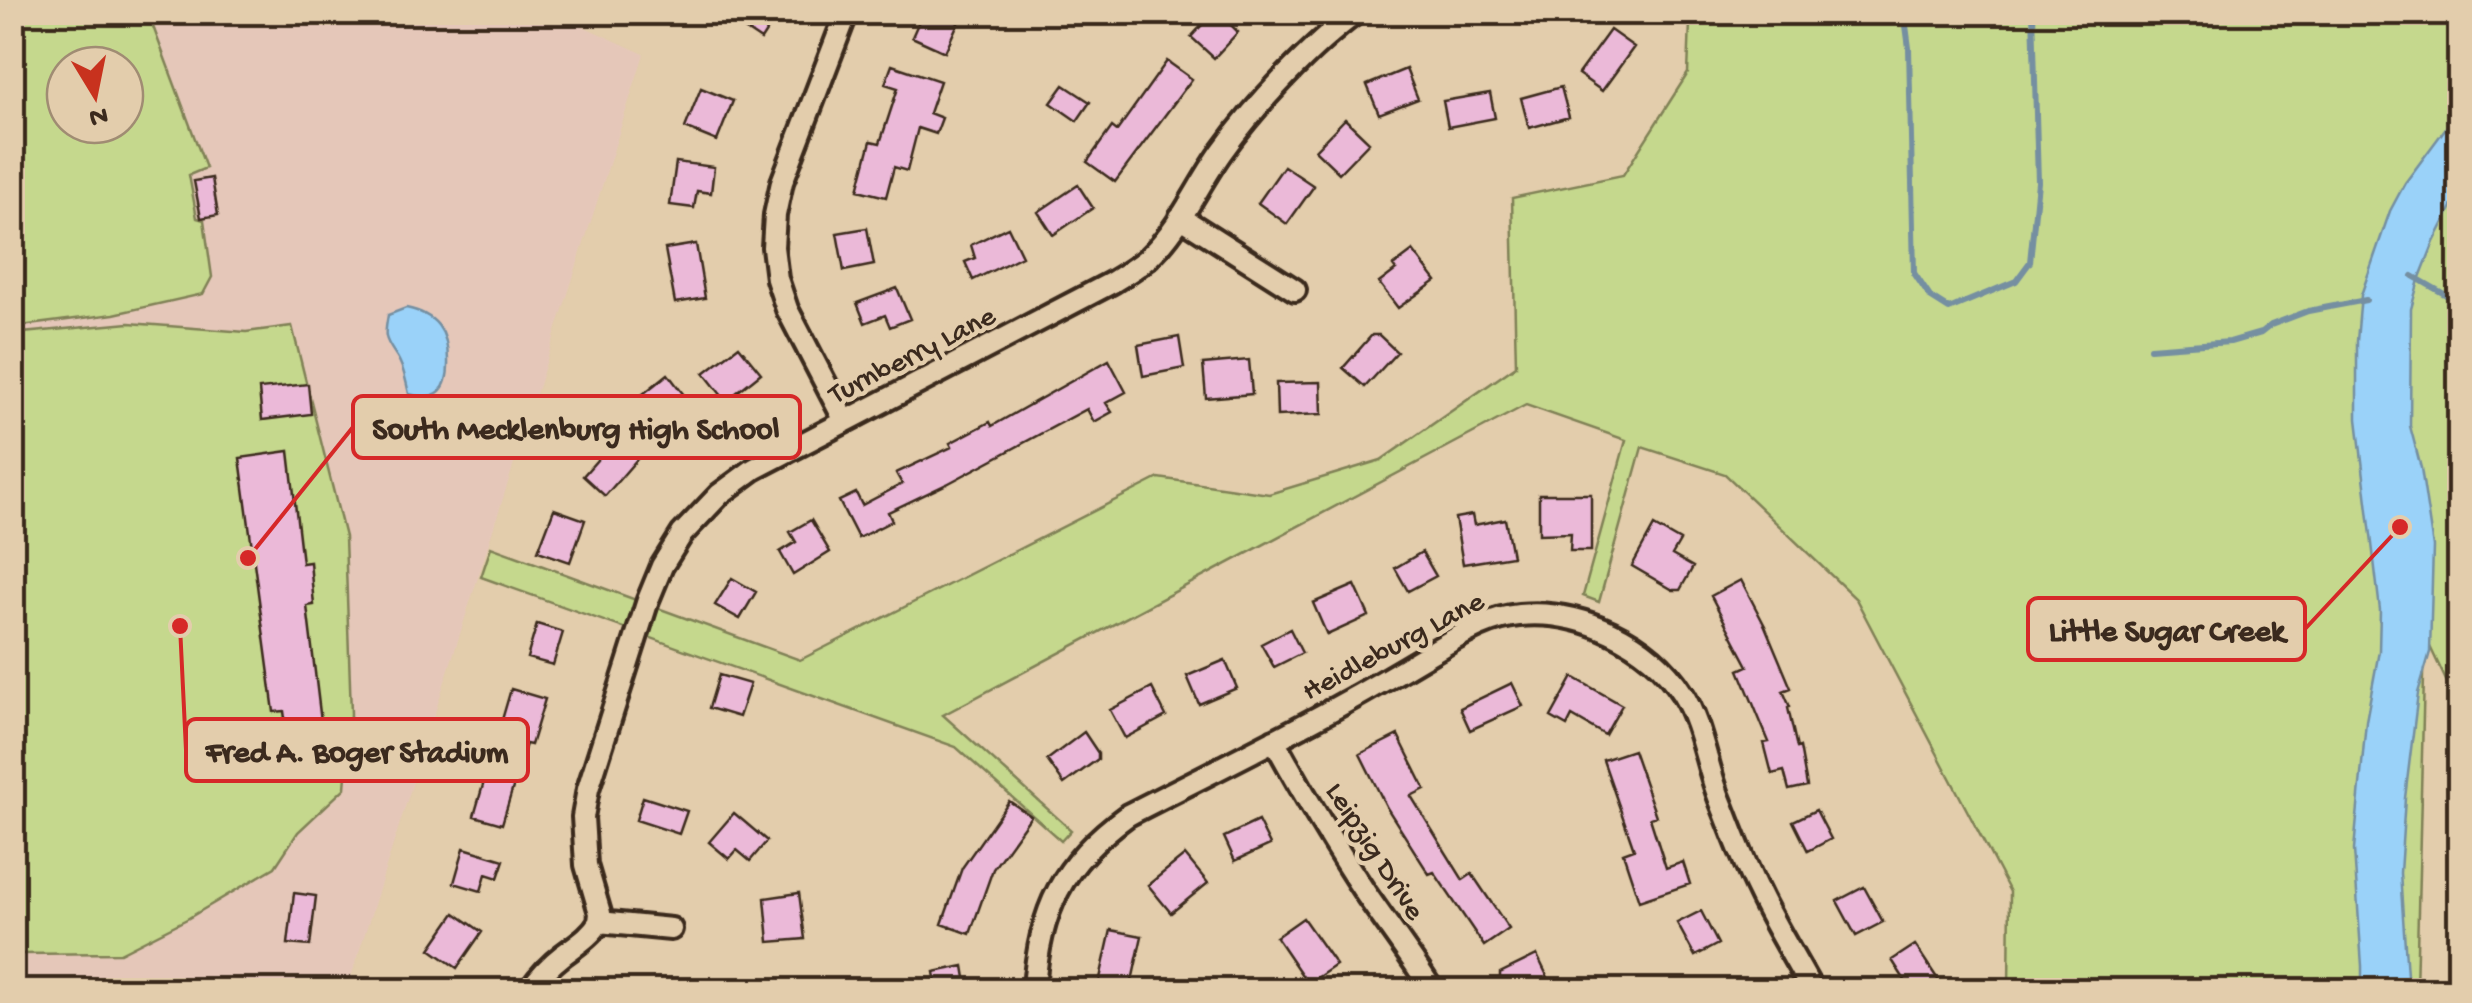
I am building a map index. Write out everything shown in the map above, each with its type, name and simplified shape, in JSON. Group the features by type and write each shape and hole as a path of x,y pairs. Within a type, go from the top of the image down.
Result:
{"street":[{"path":"845,421 787,309 777,279 773,246 774,215 782,182 848,12"},
{"name":"Turnberry Lane","path":"599,922 582,833 588,788 648,600 662,566 682,534 720,494 754,469 1111,283 1150,256 1222,150 1258,107 1335,28 1357,12"},
{"path":"1180,217 1295,290"},
{"name":"Heidleburg Lane","path":"1034,990 1036,954 1050,907 1066,876 1088,849 1128,815 1338,707 1471,630 1518,614 1549,614 1595,625 1658,663 1682,692 1742,857 1812,990"},
{"name":"Leipzig Drive","path":"1274,740 1326,832 1432,990"},
{"path":"530,990 599,922 670,929"}],"shaded area":[{"path":"12,13 554,13 644,54 347,990 13,990"}],"green space":[{"path":"12,13 148,13 206,168 189,175 197,218 204,220 212,277 203,294 114,314 13,327"},
{"path":"1562,13 2459,13 2460,710 2425,636 2416,990 2009,990 2010,892 1856,599 1725,474 1642,447 1599,602 1583,596 1626,440 1526,405 943,715 1071,830 1061,841 956,747 481,577 491,547 800,660 1159,478 1269,494 1381,460 1516,366 1512,198 1623,175 1688,73 1690,22 1559,19"},
{"path":"129,323 246,332 292,326 345,537 351,714 345,788 298,832 275,867 187,919 120,953 21,954 13,947 12,334"}],"water":[{"path":"2459,110 2459,193 2434,242 2411,309 2410,426 2433,547 2430,652 2418,693 2400,873 2408,990 2362,990 2354,850 2366,721 2379,651 2380,610 2357,419 2361,295 2390,211 2405,183"},
{"path":"406,308 432,319 446,340 447,379 435,394 409,394 400,363 387,340 388,315"}],"building":[{"path":"719,12 779,12 761,40"},
{"path":"923,12 963,12 945,52 912,37"},
{"path":"1214,12 1238,32 1214,58 1191,37"},
{"path":"1610,30 1634,47 1602,91 1578,74"},
{"path":"1167,61 1192,79 1115,182 1087,162 1112,127 1117,131"},
{"path":"892,65 940,81 929,113 942,118 936,134 918,128 907,171 894,167 886,197 858,190 871,141 880,143 898,88 885,84"},
{"path":"1406,69 1418,99 1379,114 1367,85"},
{"path":"1064,85 1090,102 1077,121 1051,103"},
{"path":"1561,87 1569,117 1529,128 1521,98"},
{"path":"701,88 733,101 717,141 685,128"},
{"path":"1490,93 1495,118 1448,127 1443,101"},
{"path":"1345,119 1369,142 1339,173 1315,150"},
{"path":"676,162 714,167 711,193 697,191 694,208 670,205"},
{"path":"1284,166 1314,186 1287,224 1258,203"},
{"path":"212,178 218,215 201,218 194,181"},
{"path":"1078,185 1093,208 1053,235 1038,212"},
{"path":"1008,227 1022,256 973,280 965,262 975,258 971,245"},
{"path":"867,228 874,265 844,271 837,233"},
{"path":"696,244 705,298 675,303 665,249"},
{"path":"1413,251 1436,281 1398,308 1379,283"},
{"path":"897,288 910,319 890,327 885,315 865,323 857,303"},
{"path":"1372,335 1379,335 1397,352 1365,387 1343,368"},
{"path":"1179,337 1184,368 1143,376 1138,345"},
{"path":"739,346 761,373 726,401 704,373"},
{"path":"1109,360 1126,392 1106,403 1112,412 1094,422 1087,409 888,512 892,521 858,538 839,501 856,493 862,505 902,484 896,473 952,447 950,443 990,422 992,426"},
{"path":"1249,360 1252,394 1206,398 1203,364"},
{"path":"668,374 684,395 668,408 677,420 664,431 638,398"},
{"path":"1321,382 1322,414 1277,416 1276,383"},
{"path":"308,384 311,414 262,420 259,389"},
{"path":"619,435 638,452 638,458 605,496 583,476"},
{"path":"289,451 302,563 310,562 314,605 307,606 322,730 336,728 340,759 291,765 284,711 274,712 240,458"},
{"path":"1539,494 1591,494 1591,551 1570,551 1571,533 1539,534"},
{"path":"554,509 585,520 570,562 538,551"},
{"path":"1472,515 1474,525 1505,519 1512,556 1463,564 1455,518"},
{"path":"811,520 830,552 793,575 780,552 796,542 790,532"},
{"path":"1654,526 1680,541 1672,555 1693,567 1680,590 1673,590 1632,566"},
{"path":"1422,552 1436,576 1408,591 1395,568"},
{"path":"732,578 756,592 740,619 715,605"},
{"path":"1741,580 1791,688 1783,691 1807,786 1789,790 1784,771 1772,774 1764,743 1769,742 1739,670 1748,666 1711,596"},
{"path":"1355,585 1369,616 1327,635 1313,603"},
{"path":"537,624 563,632 553,665 527,658"},
{"path":"1290,629 1302,653 1274,667 1261,644"},
{"path":"1225,660 1237,688 1199,704 1187,676"},
{"path":"719,675 750,684 739,717 709,708"},
{"path":"1573,677 1622,705 1605,735 1572,716 1567,726 1551,717"},
{"path":"1512,683 1523,706 1470,730 1460,708"},
{"path":"1152,688 1166,716 1125,738 1110,710"},
{"path":"511,689 545,699 531,745 526,744 502,824 474,816"},
{"path":"1084,732 1098,759 1064,784 1047,760"},
{"path":"1398,735 1425,789 1411,796 1463,880 1472,874 1509,929 1484,946 1434,872 1429,874 1387,808 1360,754"},
{"path":"1633,750 1656,816 1650,818 1666,868 1683,862 1690,884 1639,901 1623,853 1634,849 1603,760"},
{"path":"643,797 687,811 679,834 636,820"},
{"path":"1009,801 1031,816 993,869 970,934 942,924 962,868"},
{"path":"1816,810 1831,839 1808,851 1793,821"},
{"path":"734,813 767,841 750,861 737,850 729,859 709,842"},
{"path":"1258,821 1270,845 1235,861 1224,837"},
{"path":"464,848 504,860 498,878 486,874 481,891 454,883"},
{"path":"1185,855 1208,883 1171,913 1148,885"},
{"path":"1864,887 1883,922 1856,936 1837,901"},
{"path":"294,893 316,896 310,946 288,944"},
{"path":"799,893 805,939 769,942 765,898"},
{"path":"1701,911 1718,944 1695,956 1677,923"},
{"path":"455,913 482,932 457,968 430,949"},
{"path":"1303,918 1336,965 1308,984 1276,937"},
{"path":"1111,930 1142,936 1130,990 1099,983"},
{"path":"1915,945 1945,990 1911,990 1892,960"},
{"path":"1537,955 1554,990 1506,990 1500,973"},
{"path":"964,966 968,990 937,990 934,972"}],"waterway":[{"path":"1901,12 1909,48 1914,273 1930,297 1949,309 2016,281 2030,262 2038,182 2033,12"},
{"path":"2413,276 2460,303"},
{"path":"2150,348 2230,342 2261,333 2271,325 2308,311 2366,300"}],"place":[{"name":"Little Sugar Creek","path":"2400,527"},
{"name":"South Mecklenburg High School","path":"248,558"},
{"name":"Fred A. Boger Stadium","path":"180,626"}]}
